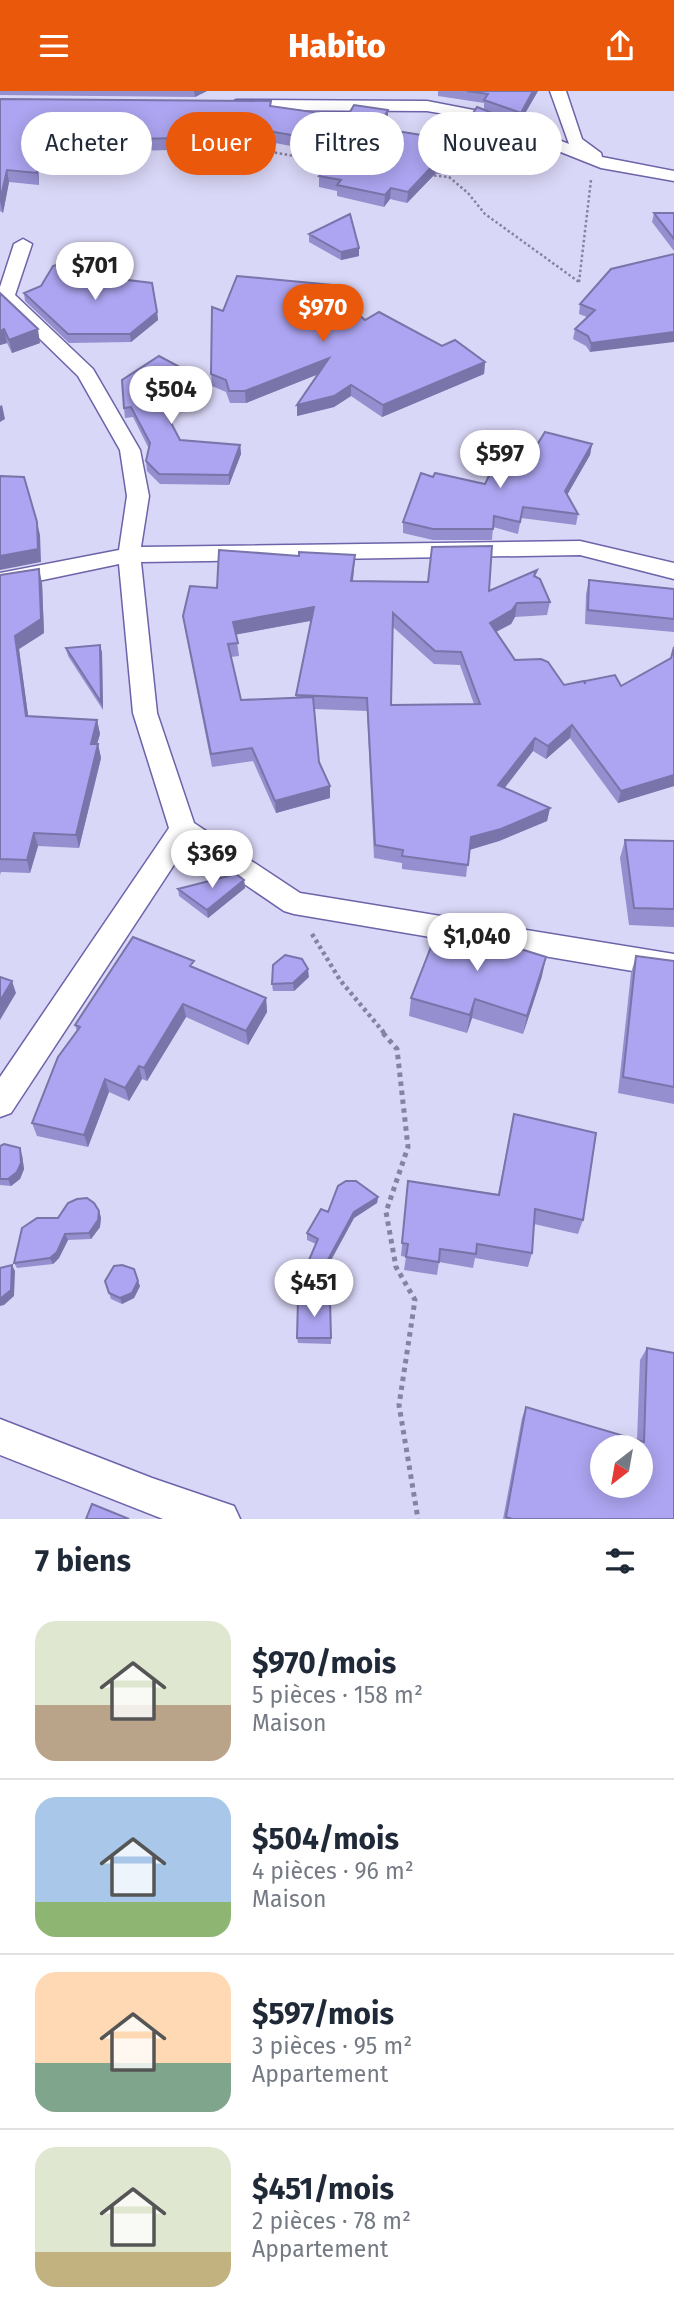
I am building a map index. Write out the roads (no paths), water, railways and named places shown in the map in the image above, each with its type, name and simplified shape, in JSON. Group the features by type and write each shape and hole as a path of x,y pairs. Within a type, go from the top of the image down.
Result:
{"street":[{"path":"367,91 408,105"},
{"path":"558,91 575,141 607,165"},
{"path":"214,106 408,105 484,116 607,165 674,176"},
{"path":"23,244 6,296 86,373 130,450 138,496 129,555 145,713 183,829 294,903 674,966"},
{"path":"0,581 129,555 580,548 674,571"},
{"path":"0,1103 183,829"},
{"path":"0,1437 152,1497 221,1519"}]}
